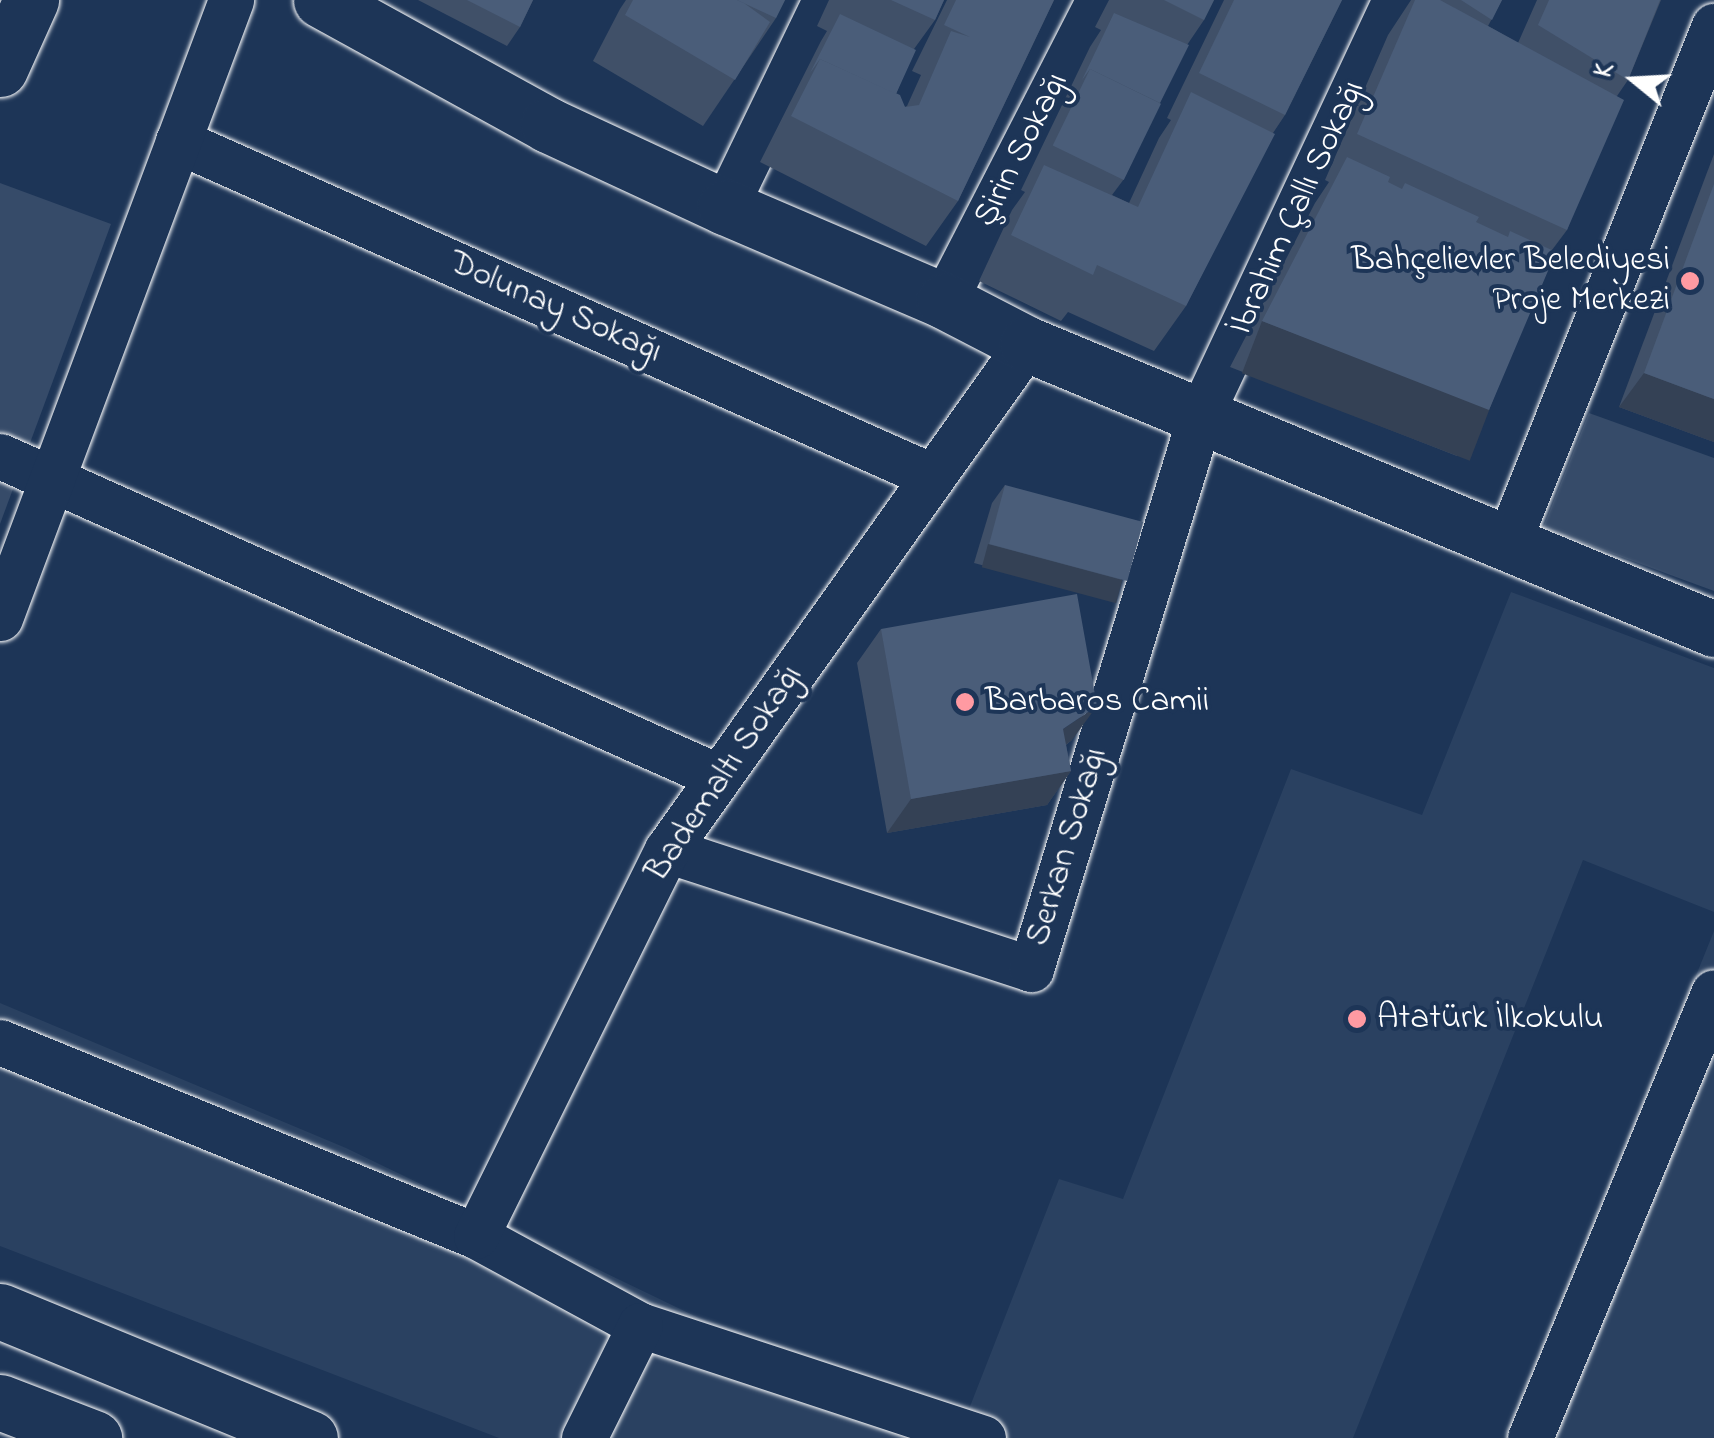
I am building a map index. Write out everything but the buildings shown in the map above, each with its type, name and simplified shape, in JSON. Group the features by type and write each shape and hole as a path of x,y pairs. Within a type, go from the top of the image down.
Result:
{"street":[{"path":"0,618 231,0"},
{"path":"321,0 548,125 724,207 944,301 1027,344 1714,628"},
{"path":"724,207 825,0"},
{"name":"Şirin Sokağı","path":"944,301 1100,0"},
{"name":"İbrahim Çallı Sokağı","path":"1200,416 1395,0"},
{"path":"1507,545 1714,26"},
{"name":"Dolunay Sokağı","path":"178,140 932,476"},
{"name":"Bademaltı Sokağı","path":"476,1236 667,850 1027,344"},
{"name":"Serkan Sokağı","path":"667,850 1031,969 1200,416"},
{"path":"0,456 717,776"},
{"path":"1530,1438 1714,992"},
{"path":"0,1042 476,1236 640,1325 983,1438"},
{"path":"0,1311 310,1438"},
{"path":"584,1438 640,1325"},
{"path":"0,1402 94,1438"}],"shaded area":[{"path":"0,183 111,224 0,524"},
{"path":"1589,413 1714,458 1714,591 1543,528"},
{"path":"1511,592 1714,668 1714,912 1583,860 1353,1438 499,1438 0,1246 0,1003 346,1148 701,1319 969,1409 1059,1179 1123,1199 1291,769 1422,815"},
{"path":"1714,931 1714,1438 1509,1438"}],"place":[{"name":"Bahçelievler Belediyesi Proje Merkezi","path":"1690,281"},
{"name":"Barbaros Camii","path":"965,702"},
{"name":"Atatürk İlkokulu","path":"1357,1019"}]}
